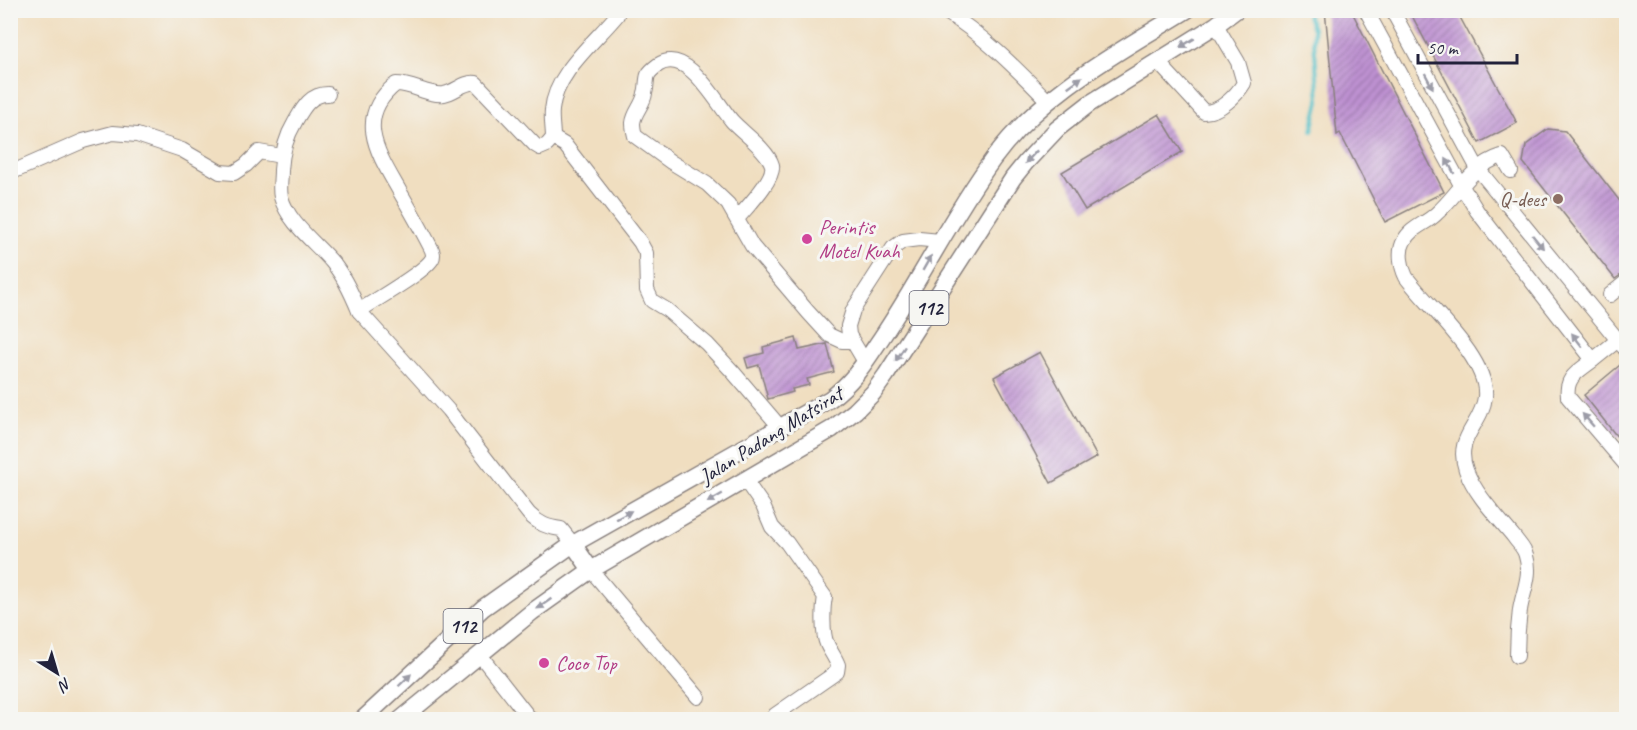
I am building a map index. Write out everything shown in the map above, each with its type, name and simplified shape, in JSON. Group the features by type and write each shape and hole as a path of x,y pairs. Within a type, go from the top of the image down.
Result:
{"main road":[{"name":"Jalan Padang Matsirat","path":"362,720 483,608 573,544 830,399 856,376 993,159 1012,135 1048,101 1106,59 1187,10"},
{"name":"Jalan Padang Matsirat","path":"400,720 532,612 591,570 832,429 855,411 873,393 886,375 1013,178 1026,162 1058,129 1089,104 1216,25 1236,10"},
{"path":"573,544 591,570"}],"street":[{"path":"359,310 403,283 431,261 433,255 381,158 375,141 373,127 375,114 383,94 396,84 407,84 431,93 443,94 468,83 476,83 535,145 540,148 547,146 553,138 552,109 562,80 582,53 617,15 618,10"},
{"path":"943,10 996,51 1048,101"},
{"path":"1366,10 1461,185 1478,211 1593,360"},
{"path":"1392,10 1478,169 1622,345 1593,360 1570,379 1567,388 1568,397 1626,465"},
{"path":"1157,61 1204,112 1211,112 1238,93 1244,83 1238,62 1216,25"},
{"path":"738,219 767,181 772,165 760,148 733,122 684,64 672,60 663,62 647,76 644,100 633,122 635,136 707,184 728,204 752,246 822,328 834,338 852,341"},
{"path":"328,94 314,97 304,106 288,135 281,156 281,197 285,206 311,241 335,266 359,310 448,410 529,514 539,524 561,530 573,544"},
{"path":"10,173 83,141 113,133 137,135 182,150 220,172 234,172 246,165 259,152 281,156"},
{"path":"553,138 565,145 640,242 646,253 647,290 652,301 667,310 707,344 780,427"},
{"path":"1510,171 1502,156 1478,169 1435,216 1410,232 1402,243 1401,256 1402,269 1412,284 1471,354 1481,373 1485,396 1480,414 1464,442 1465,462 1466,469 1480,495 1526,553 1529,572 1517,628 1517,656"},
{"path":"865,362 849,335 848,326 853,310 893,248 903,241 919,239 940,241"},
{"path":"1610,295 1626,282"},
{"path":"745,480 763,506 772,527 787,543 825,597 824,636 838,665 837,672 772,720"},
{"path":"591,570 698,697"},
{"path":"480,655 531,720"}],"building":[{"path":"1325,10 1351,10 1444,192 1385,222 1340,133 1337,135"},
{"path":"1409,10 1456,10 1517,123 1479,143"},
{"path":"1159,114 1182,152 1085,210 1062,172"},
{"path":"1548,129 1565,131 1626,209 1626,273 1615,279 1523,162 1526,145"},
{"path":"796,338 799,350 827,344 834,372 807,379 809,385 768,399 759,365 748,368 745,358 764,353 763,347"},
{"path":"1040,352 1097,457 1051,483 994,377"},
{"path":"1626,360 1626,431 1618,438 1584,395"}],"waterway":[{"path":"1306,10 1313,29 1319,101 1312,131"}],"place":[{"name":"Q-dees","path":"1558,199"},
{"name":"Perintis Motel Kuah","path":"807,239"},
{"name":"Coco Top","path":"544,663"}]}
